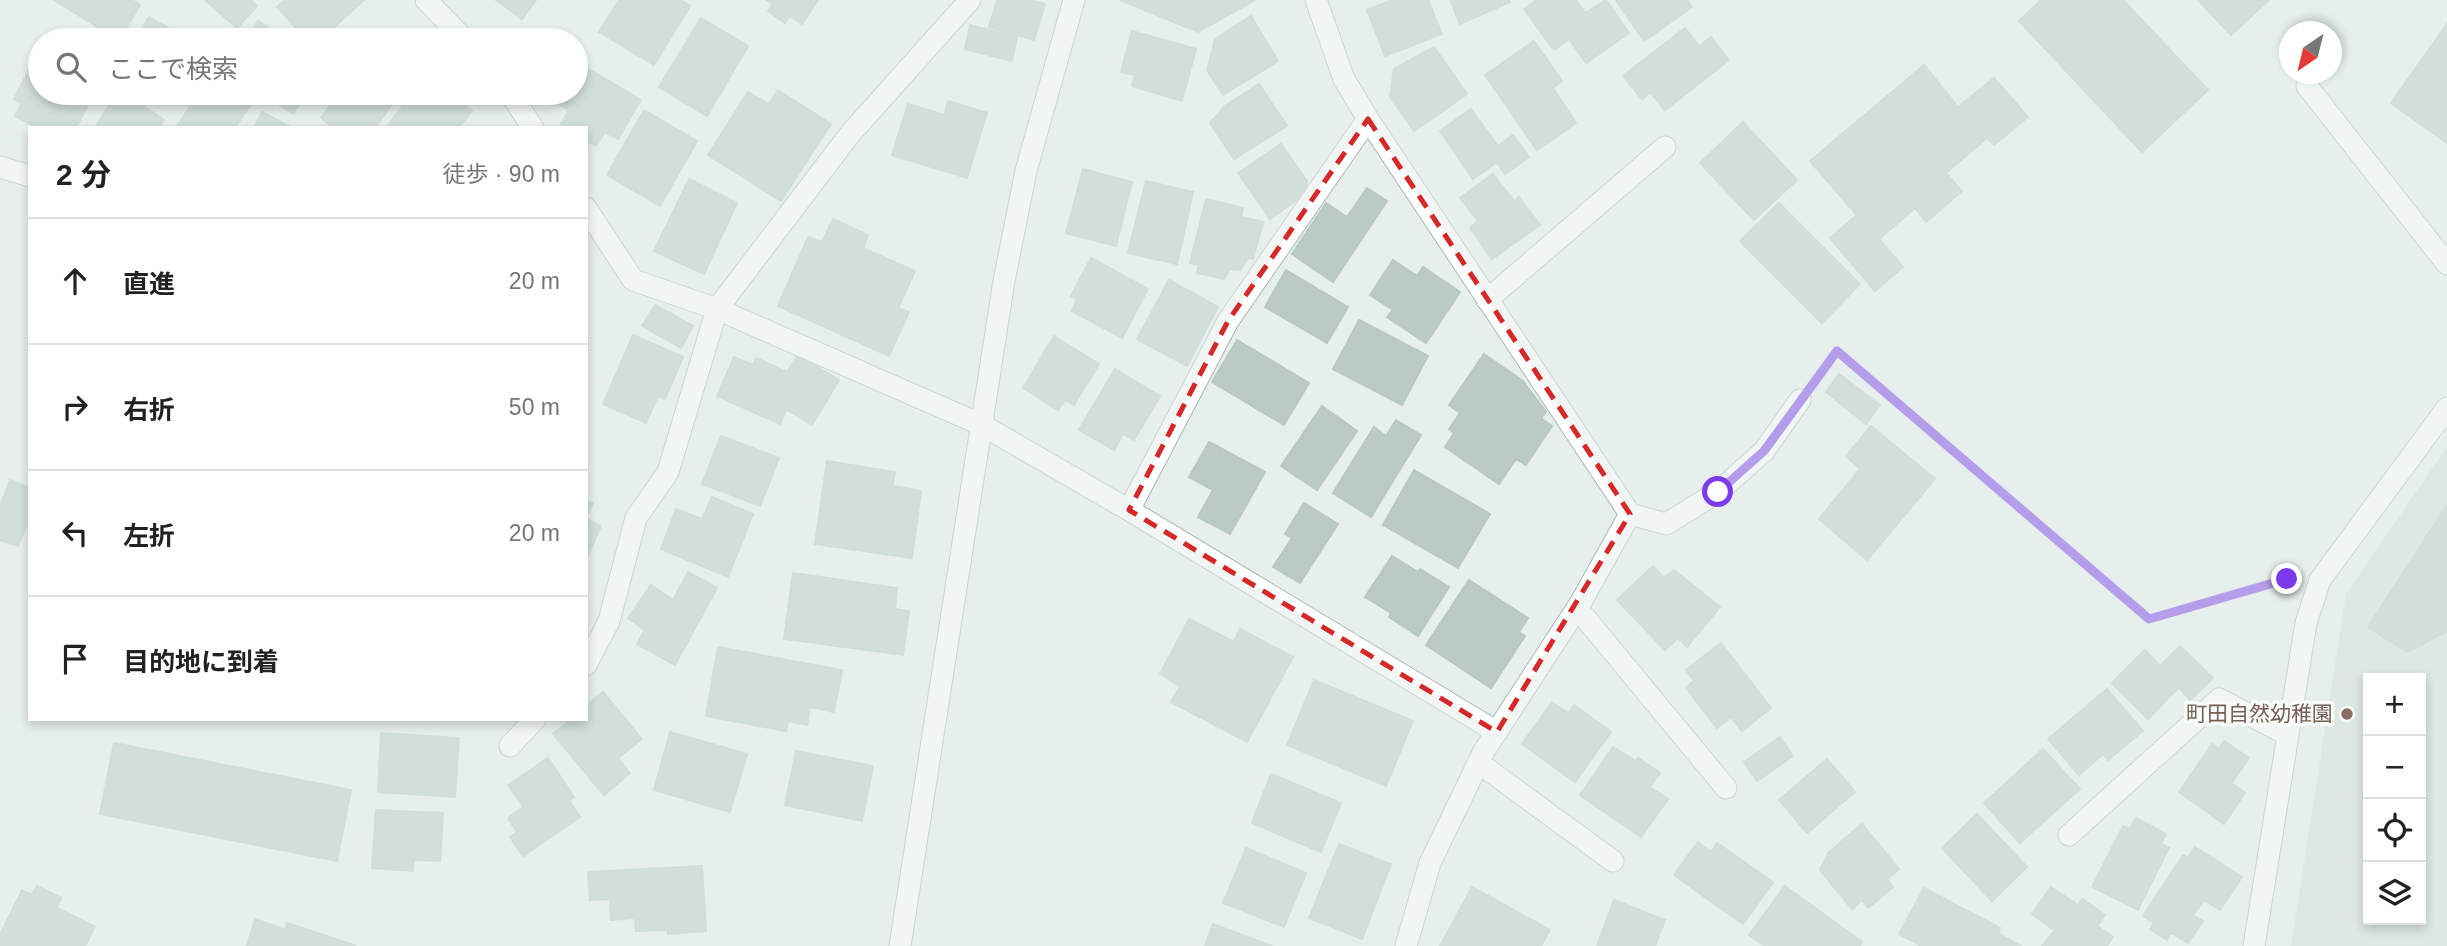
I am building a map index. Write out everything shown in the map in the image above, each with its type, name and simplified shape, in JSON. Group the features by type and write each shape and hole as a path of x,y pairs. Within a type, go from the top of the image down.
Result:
{"street":[{"path":"426,0 453,28"},
{"path":"588,661 609,621 636,518 668,472 718,309 850,134 970,0"},
{"path":"900,946 1004,281 1026,171 1074,0"},
{"path":"1316,0 1344,79 1368,119 1630,514 1666,524 1718,492 1764,451 1800,400"},
{"path":"2307,86 2447,264"},
{"path":"518,105 532,126"},
{"path":"1129,510 1228,321 1368,119"},
{"path":"1488,300 1665,147"},
{"path":"0,167 28,175"},
{"path":"588,211 633,279 718,309 982,425 1129,510 1497,732"},
{"path":"2254,946 2306,623 2320,580 2447,408"},
{"path":"1406,946 1430,863 1479,763 1577,608 1630,514"},
{"path":"1577,608 1726,788"},
{"path":"2069,835 2219,699 2288,735"},
{"path":"510,746 533,721"},
{"path":"1479,763 1613,861"}],"path":[{"path":"1800,400 1837,351 2149,619 2287,579 2320,580"}],"highlighted area":[{"path":"1368,119 1630,514 1497,732 1129,510 1228,321"}],"shaded area":[{"name":"町田自然幼稚園","path":"2447,447 2447,946 2291,946 2346,594"}],"building":[{"path":"54,0 132,0 140,5 126,28 100,28"},
{"path":"205,0 250,0 257,6 237,28"},
{"path":"286,0 364,0 333,28 296,28 277,7"},
{"path":"496,0 536,0 522,19"},
{"path":"619,0 681,0 690,6 654,65 599,32"},
{"path":"767,0 818,0 802,24 790,16 785,23 768,11 773,4"},
{"path":"997,0 1030,0 1045,4 1034,40 989,27"},
{"path":"1120,0 1255,0 1198,32"},
{"path":"1392,0 1428,0 1442,34 1385,56 1367,10"},
{"path":"1450,0 1509,0 1510,2 1460,24"},
{"path":"1537,0 1576,0 1585,13 1606,0 1629,33 1586,63 1569,39 1554,50 1524,9"},
{"path":"1616,0 1687,0 1692,7 1644,41"},
{"path":"2041,0 2123,0 2208,90 2142,152 2019,21"},
{"path":"2198,0 2269,0 2231,35"},
{"path":"1251,16 1278,61 1223,95 1207,70 1215,39"},
{"path":"149,17 169,28 143,28"},
{"path":"701,18 748,46 707,116 659,87"},
{"path":"258,21 269,28 254,28"},
{"path":"2447,24 2447,143 2391,103"},
{"path":"970,25 1017,37 1012,61 965,49"},
{"path":"1685,28 1699,46 1711,37 1729,60 1665,110 1650,92 1642,99 1623,76"},
{"path":"1132,31 1196,49 1182,101 1132,86 1135,75 1121,72"},
{"path":"1534,41 1562,81 1553,88 1576,123 1537,150 1485,75"},
{"path":"1434,47 1467,94 1414,131 1390,97 1394,69"},
{"path":"1924,65 1958,107 1994,78 2028,117 1994,145 1987,138 1946,173 1962,191 1926,222 1915,208 1879,239 1903,267 1875,291 1830,238 1857,215 1810,161"},
{"path":"588,68 641,100 618,139 605,132 596,146 588,141 588,126 561,124 569,110 560,105 588,105"},
{"path":"28,72 28,105 88,105 77,126 33,126 15,116 22,103 14,99"},
{"path":"1259,84 1287,126 1234,159 1210,123 1225,106"},
{"path":"778,90 831,124 781,201 708,155 748,92 769,104"},
{"path":"948,101 987,113 967,178 892,155 908,104 944,115"},
{"path":"109,105 142,105 164,120 160,126 96,126"},
{"path":"191,105 250,105 236,126 177,126"},
{"path":"279,105 299,105 293,114"},
{"path":"330,105 391,105 376,126 331,126 321,118"},
{"path":"403,105 464,105 472,111 461,126 387,126"},
{"path":"1471,109 1498,146 1513,135 1529,157 1505,174 1497,162 1473,179 1440,131"},
{"path":"644,110 697,141 660,206 607,175"},
{"path":"262,112 288,126 255,126"},
{"path":"1743,122 1797,180 1754,220 1700,163"},
{"path":"1281,144 1307,181 1304,195 1270,219 1238,173"},
{"path":"1083,169 1132,182 1116,246 1066,233"},
{"path":"1493,174 1514,201 1519,197 1540,225 1492,259 1470,228 1478,221 1460,198"},
{"path":"689,179 737,203 704,274 654,251"},
{"path":"1146,181 1193,192 1177,264 1128,253"},
{"path":"1367,188 1387,201 1333,282 1292,254 1326,203 1347,217"},
{"path":"1206,199 1243,208 1241,217 1263,222 1253,259 1248,258 1240,270 1230,269 1224,279 1197,273 1199,265 1190,263"},
{"path":"1779,203 1860,284 1822,323 1740,241"},
{"path":"833,219 868,235 863,248 915,271 898,308 909,312 889,356 778,306 808,237 822,242"},
{"path":"1091,258 1148,289 1122,338 1072,311 1077,300 1071,296"},
{"path":"1393,260 1417,276 1423,267 1460,292 1426,343 1387,317 1393,310 1370,295"},
{"path":"1286,270 1348,307 1327,343 1265,307"},
{"path":"1169,280 1218,307 1187,366 1137,339"},
{"path":"655,305 693,326 681,348 642,326"},
{"path":"1359,320 1428,356 1402,405 1333,369"},
{"path":"633,335 683,357 665,399 658,396 646,423 603,404"},
{"path":"1054,336 1099,364 1074,405 1065,400 1058,410 1023,388"},
{"path":"1237,340 1309,383 1284,425 1212,382"},
{"path":"1484,354 1523,381 1546,412 1541,418 1552,426 1526,465 1516,459 1499,484 1445,447 1454,433 1449,429 1460,413 1449,405"},
{"path":"798,355 839,380 812,425 786,409 780,424 717,396 734,357 753,365 756,358 787,372"},
{"path":"1115,369 1160,396 1134,440 1123,434 1114,450 1079,430"},
{"path":"1839,374 1880,405 1866,424 1826,392"},
{"path":"1322,406 1357,431 1317,490 1281,466"},
{"path":"1396,420 1421,435 1371,517 1333,493 1374,427 1386,436"},
{"path":"1871,426 1935,479 1867,560 1819,519 1860,469 1846,456"},
{"path":"721,436 779,458 760,506 702,484"},
{"path":"1209,442 1265,472 1230,534 1198,517 1213,490 1189,477"},
{"path":"827,461 895,472 893,486 921,491 912,558 815,544"},
{"path":"1414,470 1490,514 1458,568 1383,525"},
{"path":"10,480 28,487 28,522 18,546 0,540 0,507"},
{"path":"712,497 753,514 728,577 661,549 676,509 702,519"},
{"path":"588,501 593,503 588,514"},
{"path":"1304,503 1338,524 1300,583 1273,567 1292,538 1285,534"},
{"path":"2447,505 2447,631 2407,652 2368,627"},
{"path":"588,520 601,526 588,555"},
{"path":"1392,556 1449,587 1418,636 1389,617 1391,613 1365,597"},
{"path":"1653,566 1664,578 1674,570 1720,607 1687,647 1678,638 1665,650 1617,600"},
{"path":"688,572 717,588 675,665 637,644 645,630 628,618 651,585 673,600"},
{"path":"793,573 897,588 895,609 909,611 903,655 784,639"},
{"path":"1469,580 1528,618 1519,632 1525,636 1491,688 1426,645"},
{"path":"1189,619 1234,642 1240,629 1293,657 1247,742 1171,702 1180,686 1160,674"},
{"path":"1721,643 1771,708 1742,731 1731,717 1717,728 1686,688 1694,681 1686,670"},
{"path":"2180,646 2213,678 2190,700 2179,687 2148,719 2112,683 2145,650 2160,666"},
{"path":"718,647 842,670 834,712 810,707 807,725 788,721 786,731 706,716"},
{"path":"1314,680 1413,721 1386,786 1287,745"},
{"path":"2107,689 2143,731 2108,760 2103,754 2079,775 2048,739"},
{"path":"603,692 642,739 618,758 630,773 604,795 553,734 569,721 588,721 588,704"},
{"path":"1552,702 1568,713 1574,705 1611,732 1575,782 1522,744"},
{"path":"670,732 747,754 730,812 654,790"},
{"path":"381,733 459,738 455,797 378,792"},
{"path":"1780,737 1793,756 1757,781 1744,762"},
{"path":"2224,741 2249,758 2232,783 2245,793 2224,824 2179,792 2212,744 2219,749"},
{"path":"114,743 351,790 337,861 100,814"},
{"path":"1613,747 1636,761 1638,758 1660,773 1650,787 1668,799 1641,837 1580,795"},
{"path":"2043,749 2080,789 2020,843 1984,803"},
{"path":"796,751 873,766 862,821 785,805"},
{"path":"548,758 574,797 569,801 580,817 523,856 510,837 517,832 508,818 523,807 508,785"},
{"path":"1827,759 1855,792 1807,833 1779,800"},
{"path":"1271,774 1341,803 1321,852 1252,823"},
{"path":"376,810 443,813 440,861 414,860 413,871 372,868"},
{"path":"1977,814 2027,867 1992,901 1942,848"},
{"path":"2136,818 2166,834 2161,844 2169,848 2138,910 2092,887 2123,826 2130,829"},
{"path":"1862,824 1899,869 1887,879 1893,887 1868,908 1862,900 1852,909 1820,870 1828,853"},
{"path":"1698,842 1711,852 1717,843 1773,882 1743,924 1674,875"},
{"path":"1339,844 1391,864 1362,939 1309,918"},
{"path":"2195,847 2242,877 2220,910 2204,900 2193,915 2203,921 2188,943 2171,933 2167,940 2150,929 2154,923 2143,916 2183,855 2188,858"},
{"path":"1246,848 1306,873 1284,927 1223,903"},
{"path":"702,866 706,931 668,934 668,930 636,931 635,918 611,920 610,899 590,900 588,872"},
{"path":"37,886 61,898 57,908 95,927 85,946 0,946 0,935 22,890 32,895"},
{"path":"1785,886 1862,942 1860,946 1765,946 1749,935"},
{"path":"1472,887 1550,930 1541,946 1440,946"},
{"path":"2051,887 2078,905 2082,899 2105,915 2097,926 2113,937 2107,946 2043,945 2055,931 2032,914"},
{"path":"1924,888 2000,928 1998,933 2021,946 1922,946 1899,934"},
{"path":"1614,900 1665,920 1655,946 1597,946"},
{"path":"255,919 286,930 287,923 356,946 247,946"},
{"path":"1213,924 1272,946 1205,946"}],"place":[{"name":"町田自然幼稚園","path":"2347,714"}],"route":[{"path":"1718,492 1764,451 1837,351 2149,619 2287,579"}]}
